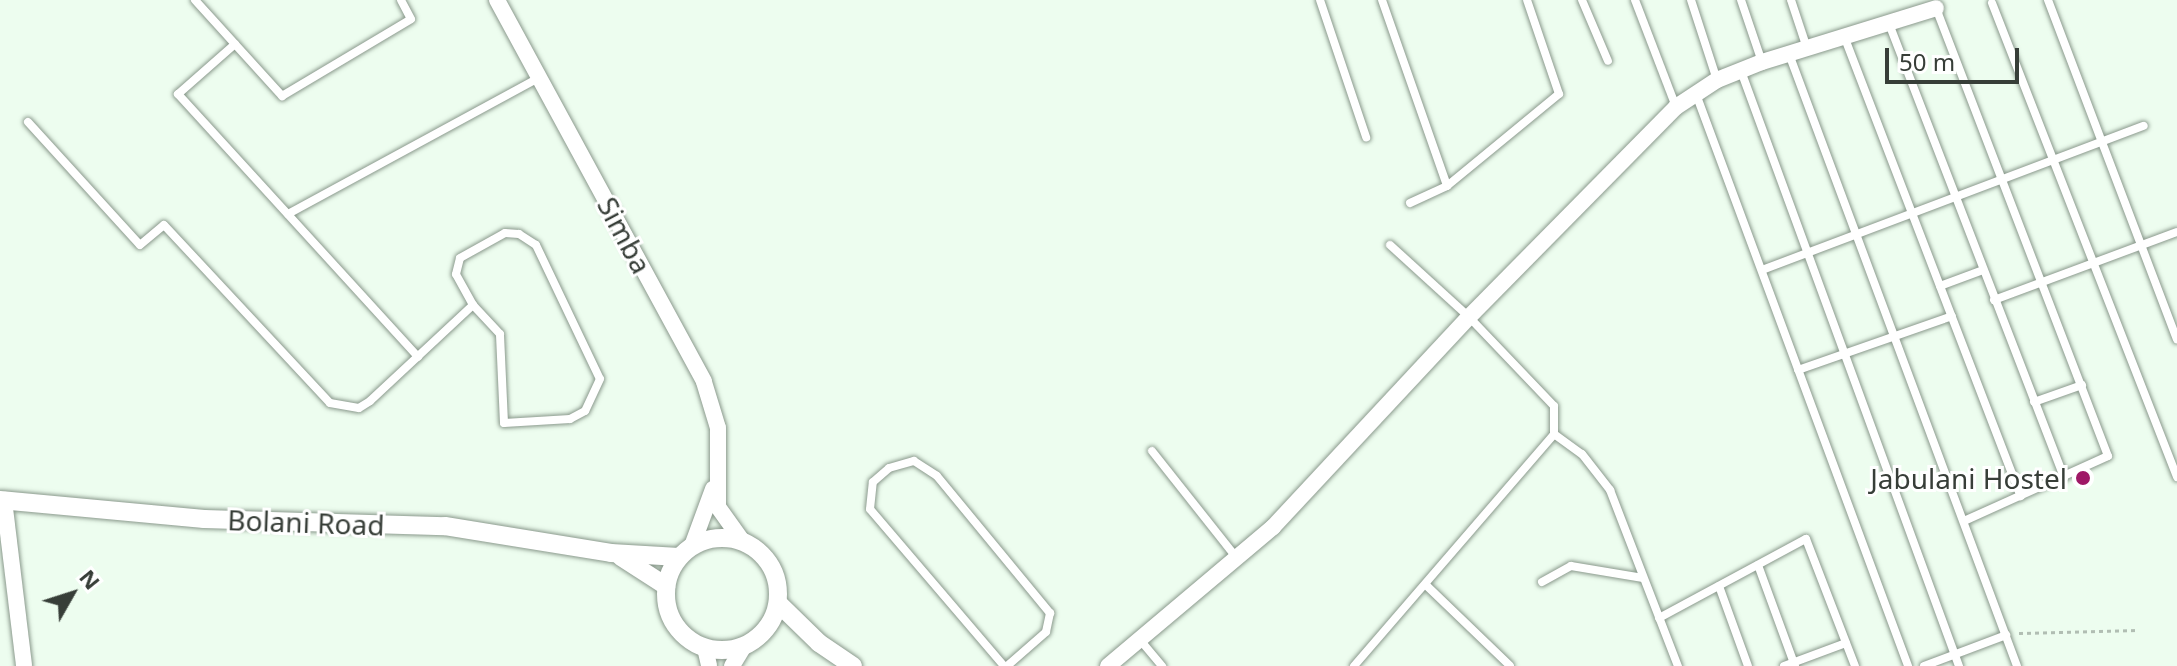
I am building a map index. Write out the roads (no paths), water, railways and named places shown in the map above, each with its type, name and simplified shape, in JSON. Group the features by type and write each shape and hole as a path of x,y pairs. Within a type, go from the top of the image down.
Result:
{"street":[{"name":"Simba","path":"497,0 711,399 718,428 715,480"},
{"path":"1108,666 1238,559 1469,317 1676,107 1717,80 1740,70 1936,8"},
{"path":"715,480 718,507 743,542 772,569 778,603 819,643"},
{"path":"715,480 686,551 666,586 676,627 707,657 744,646 763,633 778,603"},
{"path":"2,500 24,666"},
{"name":"Bolani Road","path":"2,500 204,519 445,526 611,553 686,551"},
{"path":"686,551 720,537 743,542"},
{"name":"Bolani Road","path":"611,553 666,586"},
{"path":"763,633 798,633 853,666"},
{"path":"732,666 744,646"}],"lane":[{"path":"195,0 282,96 411,19 401,0"},
{"path":"1320,0 1366,137"},
{"path":"1382,0 1447,186"},
{"path":"1410,203 1447,186 1559,94 1527,0"},
{"path":"1582,0 1608,61"},
{"path":"1635,0 1676,107"},
{"path":"1691,0 1717,80"},
{"path":"1741,0 1762,62"},
{"path":"1791,0 1807,48"},
{"path":"2048,0 2177,339"},
{"path":"1992,3 2056,160 2177,477"},
{"path":"1936,8 2045,280 2108,456 1964,521"},
{"path":"1887,21 2064,477"},
{"path":"1843,35 2021,496"},
{"path":"235,44 178,94 418,357"},
{"path":"1789,54 2017,666"},
{"path":"1740,70 1959,666"},
{"path":"288,214 540,78"},
{"path":"1696,94 1908,666"},
{"path":"28,122 140,245 164,225 330,403 359,408 473,305"},
{"path":"1762,270 2144,126"},
{"path":"1994,300 2177,232"},
{"path":"505,233 519,234 536,245 600,379 585,411 570,419 504,423 500,334 473,305 456,274 460,258 505,233"},
{"path":"1354,666 1427,586 1554,434 1554,406 1469,317 1390,245"},
{"path":"1940,286 1983,270"},
{"path":"1798,370 1952,316"},
{"path":"2034,402 2082,385"},
{"path":"1554,434 1582,454 1610,490 1678,666"},
{"path":"1152,451 1238,559"},
{"path":"914,461 937,476 1050,613 1046,632 1005,666 870,509 873,482 889,468 914,461"},
{"path":"1659,618 1806,539 1855,666"},
{"path":"1758,565 1791,665 1846,643"},
{"path":"1542,582 1571,566 1643,578"},
{"path":"1427,586 1510,666"},
{"path":"1719,586 1748,666"},
{"path":"1924,666 2006,635"},
{"path":"1141,641 1162,666"}],"place":[{"name":"Jabulani Hostel","path":"2083,478"}]}
